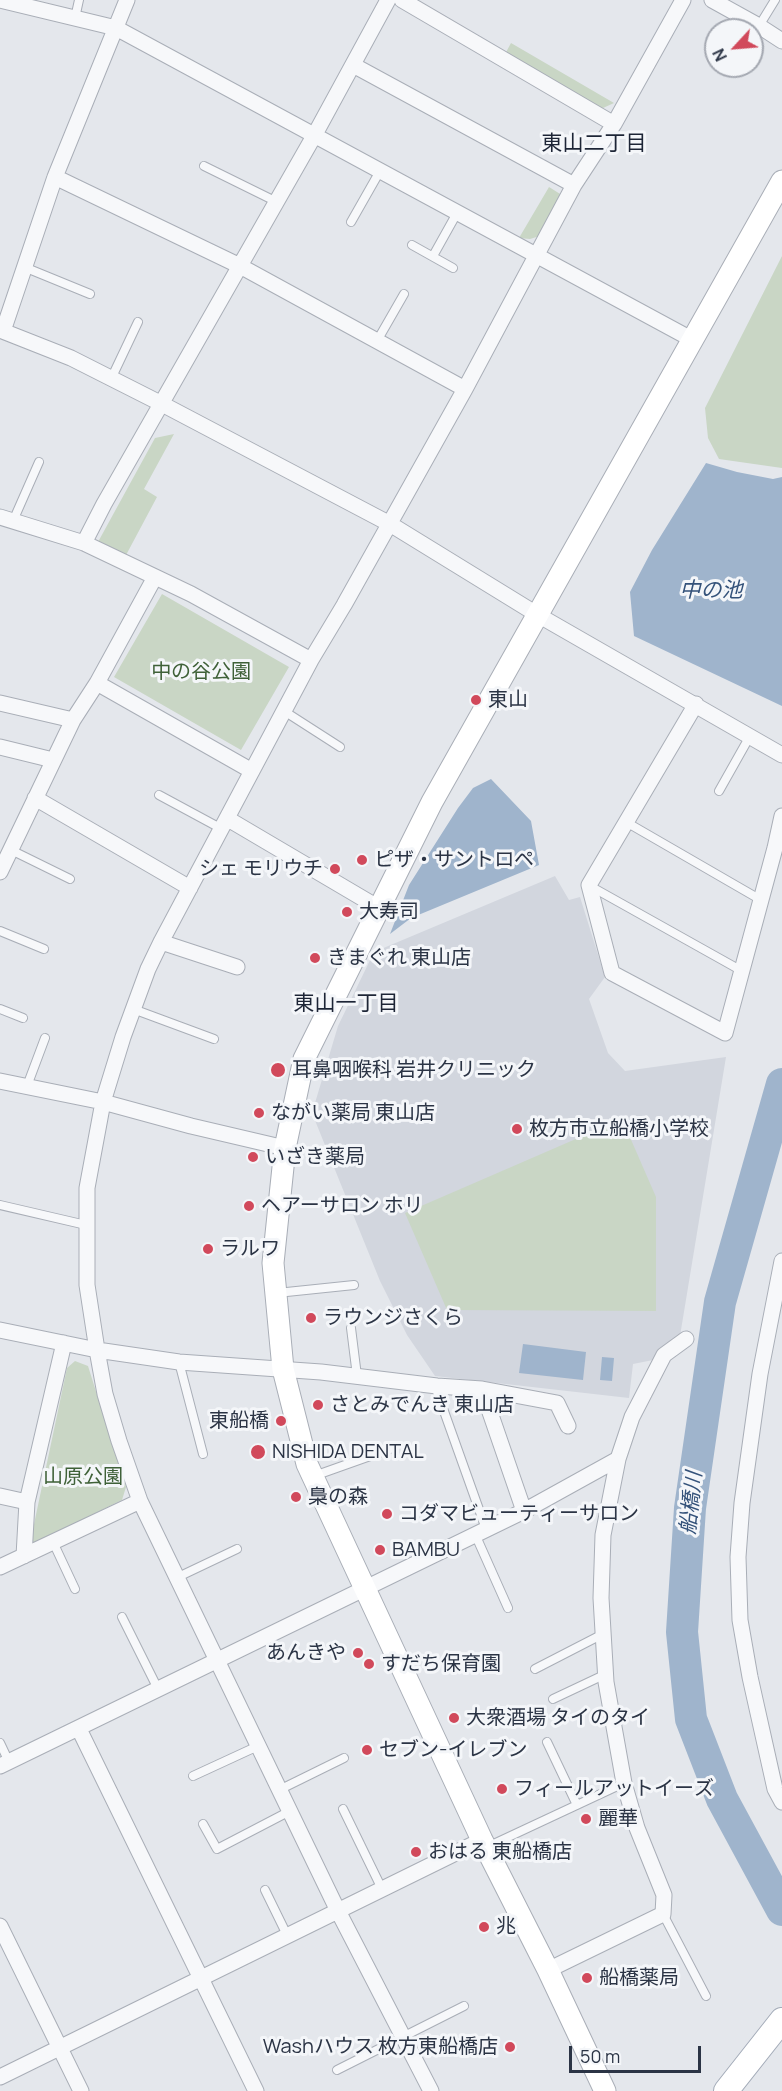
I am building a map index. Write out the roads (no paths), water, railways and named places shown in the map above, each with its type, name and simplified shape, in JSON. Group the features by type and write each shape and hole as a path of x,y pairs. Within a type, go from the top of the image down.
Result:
{"main road":[{"path":"726,2091 782,2020"}],"street":[{"path":"0,0 116,28 693,340"},
{"path":"128,0 55,177 1,334 71,358 390,524 538,615 782,755"},
{"path":"84,543 109,494 277,202 388,0"},
{"path":"402,0 614,124"},
{"path":"431,2091 338,1911 140,1502 108,1404 97,1350 87,1285 87,1188 103,1102 133,1010 161,942 311,660 465,389 574,185 614,124 683,0"},
{"path":"712,0 745,18"},
{"path":"764,29 782,40"},
{"path":"353,65 574,185"},
{"path":"55,177 240,266 465,389"},
{"path":"602,2090 548,1970 483,1844 307,1464 283,1369 273,1263 285,1148 304,1059 432,802 782,181"},
{"path":"7,519 84,543 191,594 311,660"},
{"path":"0,872 72,720 97,683 155,577"},
{"path":"97,683 252,771"},
{"path":"0,703 72,720"},
{"path":"696,704 589,885 612,973 725,1033 782,816"},
{"path":"0,747 54,760"},
{"path":"35,798 189,888"},
{"path":"225,824 379,908"},
{"path":"161,942 237,967"},
{"path":"0,1081 103,1102 285,1148"},
{"path":"780,1792 760,1728 742,1631 738,1557 742,1503 760,1374 782,1261"},
{"path":"0,1330 97,1350 179,1362 283,1369 482,1389 557,1403 568,1425"},
{"path":"548,1970 663,1914 664,1895 637,1828 624,1783 606,1674 601,1598 603,1535 618,1459 632,1417 664,1355 686,1339"},
{"path":"24,1556 27,1502 64,1343"},
{"path":"482,1389 524,1511"},
{"path":"5,1764 524,1511 618,1459"},
{"path":"0,1496 27,1502"},
{"path":"0,1567 140,1502"},
{"path":"78,1729 256,2091"},
{"path":"0,2077 382,1889 483,1844"},
{"path":"0,1926 81,2091"}],"lane":[{"path":"75,18 79,0"},
{"path":"764,18 775,0"},
{"path":"204,166 277,202"},
{"path":"351,222 380,171"},
{"path":"433,256 457,213"},
{"path":"412,245 453,268"},
{"path":"24,267 90,294"},
{"path":"377,341 404,294"},
{"path":"111,379 138,322"},
{"path":"7,519 39,462"},
{"path":"284,711 340,747"},
{"path":"719,791 750,736"},
{"path":"159,795 225,824"},
{"path":"626,822 761,900"},
{"path":"11,850 70,879"},
{"path":"589,885 742,971"},
{"path":"0,931 44,949"},
{"path":"0,1009 23,1018"},
{"path":"133,1010 214,1039"},
{"path":"27,1086 45,1038"},
{"path":"0,1205 86,1226"},
{"path":"276,1293 354,1285"},
{"path":"351,1328 357,1376"},
{"path":"179,1362 203,1454"},
{"path":"435,1386 480,1531 508,1608"},
{"path":"313,1476 390,1449"},
{"path":"53,1542 75,1589"},
{"path":"176,1578 237,1549"},
{"path":"122,1617 158,1689"},
{"path":"535,1669 603,1634"},
{"path":"553,1699 606,1674"},
{"path":"547,1742 577,1805"},
{"path":"0,1743 5,1764"},
{"path":"193,1776 258,1746"},
{"path":"279,1790 344,1758"},
{"path":"483,1844 624,1783"},
{"path":"343,1809 382,1889"},
{"path":"203,1824 216,1848 290,1811"},
{"path":"265,1890 288,1935"},
{"path":"663,1914 706,1996"},
{"path":"337,2070 464,2006"}],"water":[{"name":"中の池","path":"706,463 773,479 782,477 782,706 634,636 630,592 652,550"},
{"path":"491,779 531,821 539,865 411,918 390,934 409,885 458,808 473,788"},
{"path":"523,1344 586,1352 583,1380 519,1373"},
{"path":"602,1357 614,1358 612,1381 600,1380"}],"waterway":[{"name":"船橋川","path":"782,1084 720,1302 690,1508 682,1632 691,1719 722,1799 782,1910"}],"place":[{"name":"東山","path":"476,700"},
{"name":"ピザ・サントロペ","path":"362,860"},
{"name":"シェ モリウチ","path":"335,869"},
{"name":"大寿司","path":"347,912"},
{"name":"きまぐれ 東山店","path":"315,958"},
{"name":"耳鼻咽喉科 岩井クリニック","path":"278,1070"},
{"name":"ながい薬局 東山店","path":"259,1113"},
{"name":"枚方市立船橋小学校","path":"517,1129"},
{"name":"いざき薬局","path":"253,1157"},
{"name":"ヘアーサロン ホリ","path":"249,1206"},
{"name":"ラルワ","path":"208,1249"},
{"name":"ラウンジさくら","path":"311,1318"},
{"name":"さとみでんき 東山店","path":"318,1405"},
{"name":"東船橋","path":"281,1421"},
{"name":"NISHIDA DENTAL","path":"258,1452"},
{"name":"梟の森","path":"296,1497"},
{"name":"コダマビューティーサロン","path":"387,1514"},
{"name":"BAMBU","path":"380,1550"},
{"name":"あんきや","path":"358,1653"},
{"name":"すだち保育園","path":"369,1664"},
{"name":"大衆酒場 タイのタイ","path":"454,1718"},
{"name":"セブン-イレブン","path":"367,1750"},
{"name":"フィールアットイーズ","path":"502,1789"},
{"name":"麗華","path":"586,1819"},
{"name":"おはる 東船橋店","path":"416,1852"},
{"name":"兆","path":"484,1927"},
{"name":"船橋薬局","path":"587,1978"},
{"name":"Washハウス 枚方東船橋店","path":"510,2047"}],"district":[{"name":"東山二丁目","path":"594,144"},
{"name":"東山一丁目","path":"346,1004"}],"park label":[{"name":"中の谷公園","path":"201,672"},
{"name":"山原公園","path":"83,1477"}]}
